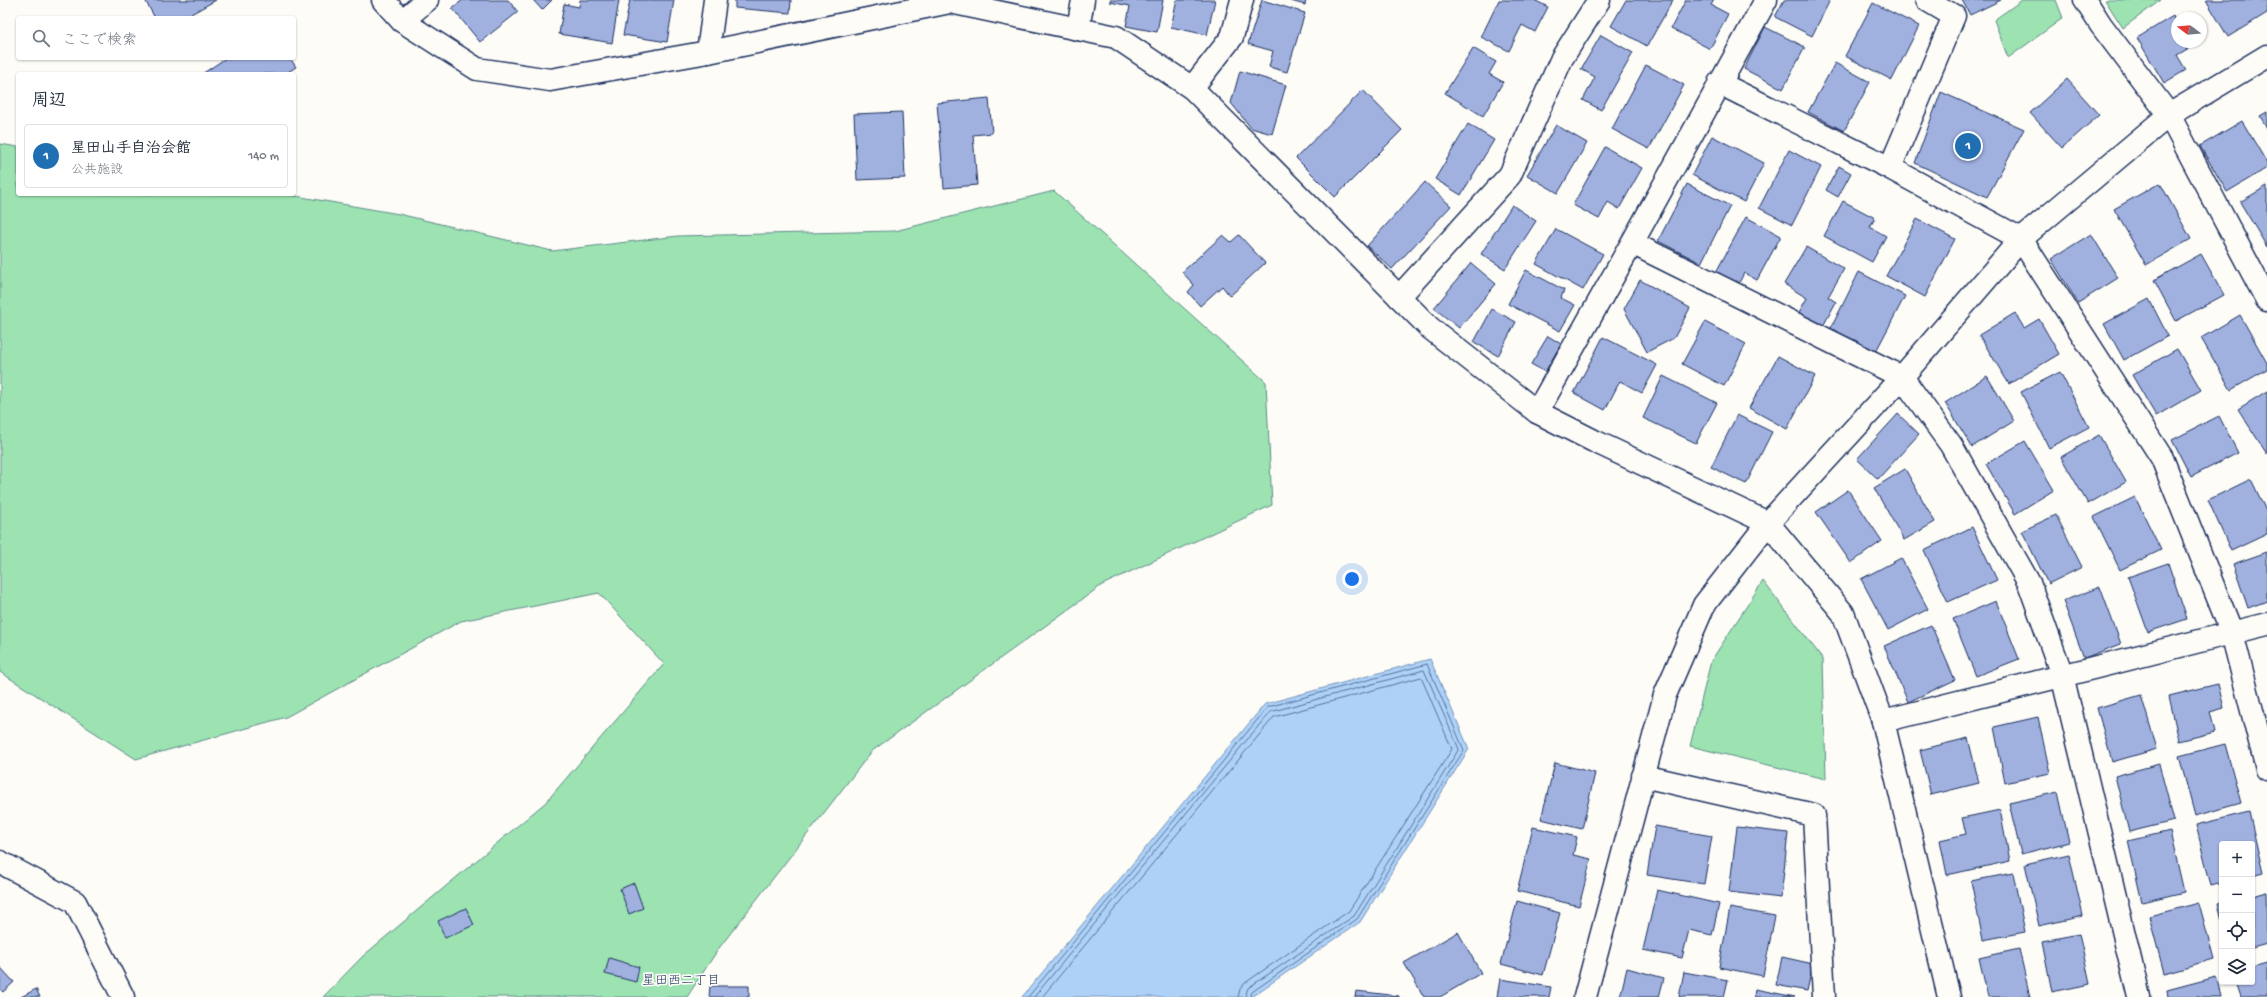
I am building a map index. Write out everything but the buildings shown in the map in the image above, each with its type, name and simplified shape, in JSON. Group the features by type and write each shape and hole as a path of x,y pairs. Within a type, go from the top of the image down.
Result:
{"street":[{"path":"383,0 402,21 477,69 550,80 708,52 903,5 950,2 1116,37 1192,88 1430,328 1537,412 1594,441 1768,522 1842,613 1883,721 1949,997"},
{"path":"402,21 426,0"},
{"path":"708,52 715,0"},
{"path":"1078,29 1083,0"},
{"path":"1192,88 1232,37 1242,0"},
{"path":"1399,297 1510,174 1562,58 1599,0"},
{"path":"1537,412 1766,0"},
{"path":"1890,168 1954,16 1927,0"},
{"path":"2085,0 2101,25 2169,115 2267,300"},
{"path":"1585,997 1664,695 1704,605 1768,522 1902,377 2021,239 2169,115 2267,56"},
{"path":"1719,83 1890,168 2021,239 2162,458 2232,633 2267,769"},
{"path":"1632,243 1902,377 1951,445 2029,583 2062,675 2139,997"},
{"path":"1883,721 2267,624"},
{"path":"1643,776 1814,814 1824,997"},
{"path":"0,862 76,902 123,997"}],"green space":[{"path":"2022,0 2056,0 2063,18 2008,58 1994,20"},
{"path":"2105,0 2161,0 2123,28"},
{"path":"0,144 16,147 16,196 296,196 399,214 552,251 678,236 895,231 1054,191 1266,382 1272,505 1102,585 872,751 719,948 687,997 323,997 363,956 546,802 664,664 599,593 461,621 286,717 136,759 0,672"},
{"path":"1763,581 1823,659 1826,779 1690,746 1711,661"}],"water":[{"path":"1430,659 1469,749 1360,922 1251,997 1022,997 1265,704"}],"place":[{"name":"星田山手自治会館","path":"1968,146"}],"district":[{"name":"星田西二丁目","path":"681,979"}]}
